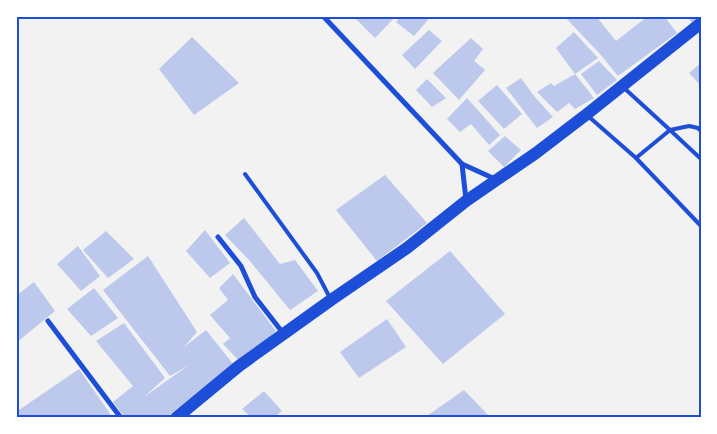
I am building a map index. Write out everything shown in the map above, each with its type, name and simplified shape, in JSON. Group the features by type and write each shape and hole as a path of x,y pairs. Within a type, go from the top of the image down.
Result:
{"main road":[{"path":"176,418 239,366 407,248 466,201 498,180 587,114 701,23"}],"street":[{"path":"323,16 462,164 498,180"},
{"path":"462,164 466,201"},
{"path":"218,238 241,266 255,297 284,334"},
{"path":"48,321 121,418"}],"lane":[{"path":"621,86 701,159"},
{"path":"587,114 636,158 701,226"},
{"path":"636,158 670,130 689,126 701,130"},
{"path":"245,174 317,273 331,300"}],"building":[{"path":"353,16 396,16 375,38"},
{"path":"401,16 425,16 428,20 414,36 396,22"},
{"path":"564,16 596,16 616,41 648,16 664,16 677,33 618,76"},
{"path":"687,16 701,16 692,23"},
{"path":"429,30 442,41 415,69 402,55"},
{"path":"574,32 598,58 575,74 556,48"},
{"path":"192,37 239,83 194,115 159,69"},
{"path":"471,38 483,49 474,61 485,70 459,100 433,73"},
{"path":"599,61 617,80 597,95 581,74"},
{"path":"701,63 701,86 689,73"},
{"path":"575,74 594,98 575,109 569,103 557,112 537,92 551,83 554,86"},
{"path":"521,78 553,117 537,128 506,88"},
{"path":"427,79 446,98 432,107 416,90"},
{"path":"497,85 522,114 504,129 478,101"},
{"path":"467,98 500,135 489,145 471,124 460,132 447,119"},
{"path":"505,136 521,150 504,167 488,151"},
{"path":"385,175 427,223 377,261 336,210"},
{"path":"244,218 280,264 295,260 318,291 290,310 249,260 225,235"},
{"path":"205,230 230,263 210,278 186,251"},
{"path":"106,231 134,259 108,278 83,250"},
{"path":"78,246 100,276 81,291 57,264"},
{"path":"450,251 505,314 443,364 386,301"},
{"path":"148,256 197,332 184,347 206,330 234,365 165,418 125,418 113,402 133,386 96,341 124,323 165,378 144,397 189,365 170,376 103,290"},
{"path":"233,274 276,331 242,364 223,344 230,338 210,315 228,300 219,288"},
{"path":"34,282 55,311 16,343 16,296"},
{"path":"94,288 118,318 91,336 67,309"},
{"path":"387,319 406,347 359,378 340,352"},
{"path":"79,369 113,418 16,418 16,412"},
{"path":"464,390 491,418 424,418"},
{"path":"264,391 282,411 273,418 252,418 242,409"}]}
